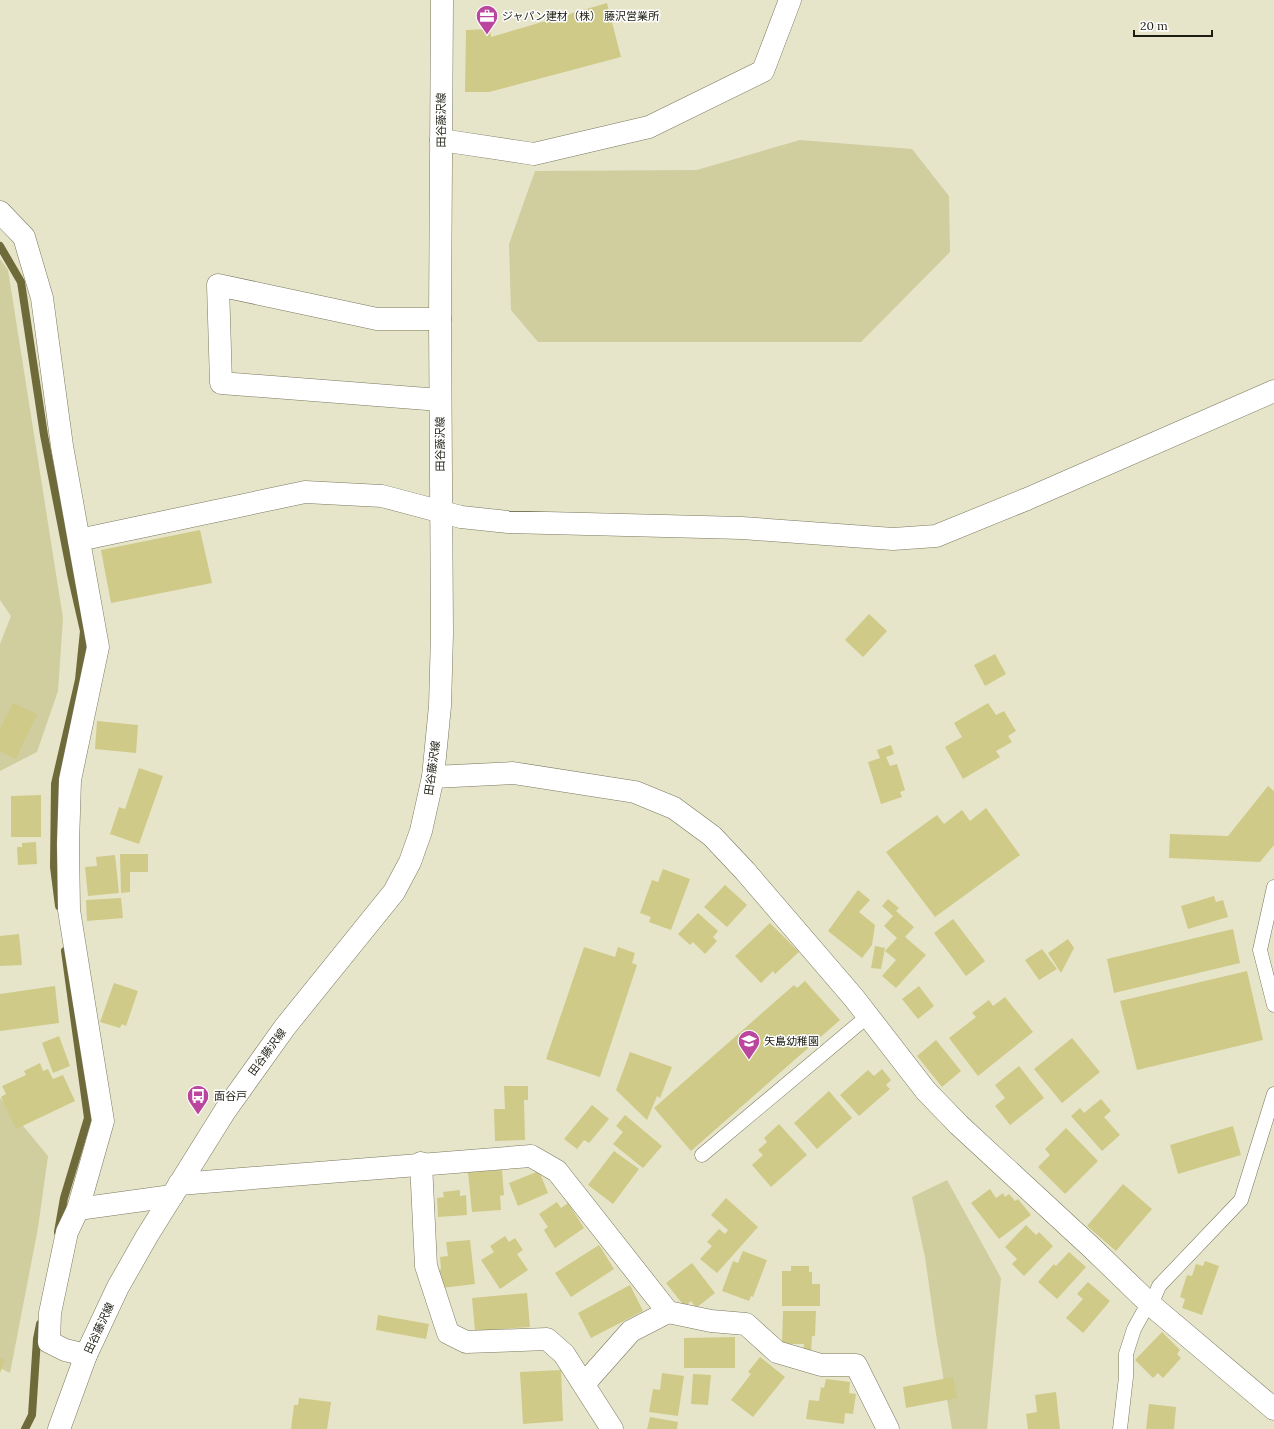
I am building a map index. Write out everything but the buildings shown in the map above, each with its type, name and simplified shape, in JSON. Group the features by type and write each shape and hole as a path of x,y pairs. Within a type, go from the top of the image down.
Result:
{"street":[{"name":"田谷藤沢線","path":"59,1429 86,1355 118,1287 175,1190 224,1111 286,1027 394,892 410,862 421,831 433,776 440,706 442,634 440,512 440,319 442,0"},
{"path":"441,140 534,154 649,127 763,71 790,0"},
{"path":"0,212 24,237 42,298 62,446 98,647 70,780 68,844 69,910 103,1121 78,1209 67,1232 50,1313 49,1342 65,1350 86,1355"},
{"path":"440,319 377,319 218,285 221,383 440,400"},
{"path":"80,540 305,492 382,496 461,517 508,522 742,528 893,538 936,536 1055,487 1274,391"},
{"path":"433,776 513,773 635,792 674,808 712,836 745,871 868,1016 926,1091 959,1125 1047,1205 1150,1304 1274,1409"},
{"path":"78,1209 175,1190 421,1163 531,1156 557,1171 668,1312"},
{"path":"421,1163 426,1266 448,1333 466,1342 547,1339 564,1354 612,1429"},
{"path":"584,1384 631,1331 668,1312 711,1321 746,1324 778,1352 821,1365 856,1365 888,1429"}],"lane":[{"path":"1274,886 1260,950 1274,1005"},
{"path":"702,1155 868,1016"},
{"path":"1120,1429 1126,1377 1126,1354 1134,1329 1150,1304 1159,1286 1241,1200 1274,1094"}],"shaded area":[{"path":"800,140 912,149 949,196 950,252 861,342 538,342 511,310 509,244 535,171 697,170"},
{"path":"0,259 8,270 63,618 58,691 37,752 0,771 0,644 11,616 0,600"},
{"path":"0,1098 48,1156 38,1228 10,1373 0,1368"},
{"path":"947,1180 1001,1278 987,1429 952,1429 925,1257 912,1197"}],"waterway":[{"path":"0,246 21,282 44,435 71,574 84,631 79,680 55,784 54,867 59,906"},
{"path":"58,1232 64,1198 88,1118 65,951"},
{"path":"25,1429 32,1415 37,1339 40,1324"}],"place":[{"name":"ジャパン建材（株） 藤沢営業所","path":"487,36"},
{"name":"矢島幼稚園","path":"749,1060"},
{"name":"面谷戸","path":"198,1116"}]}
